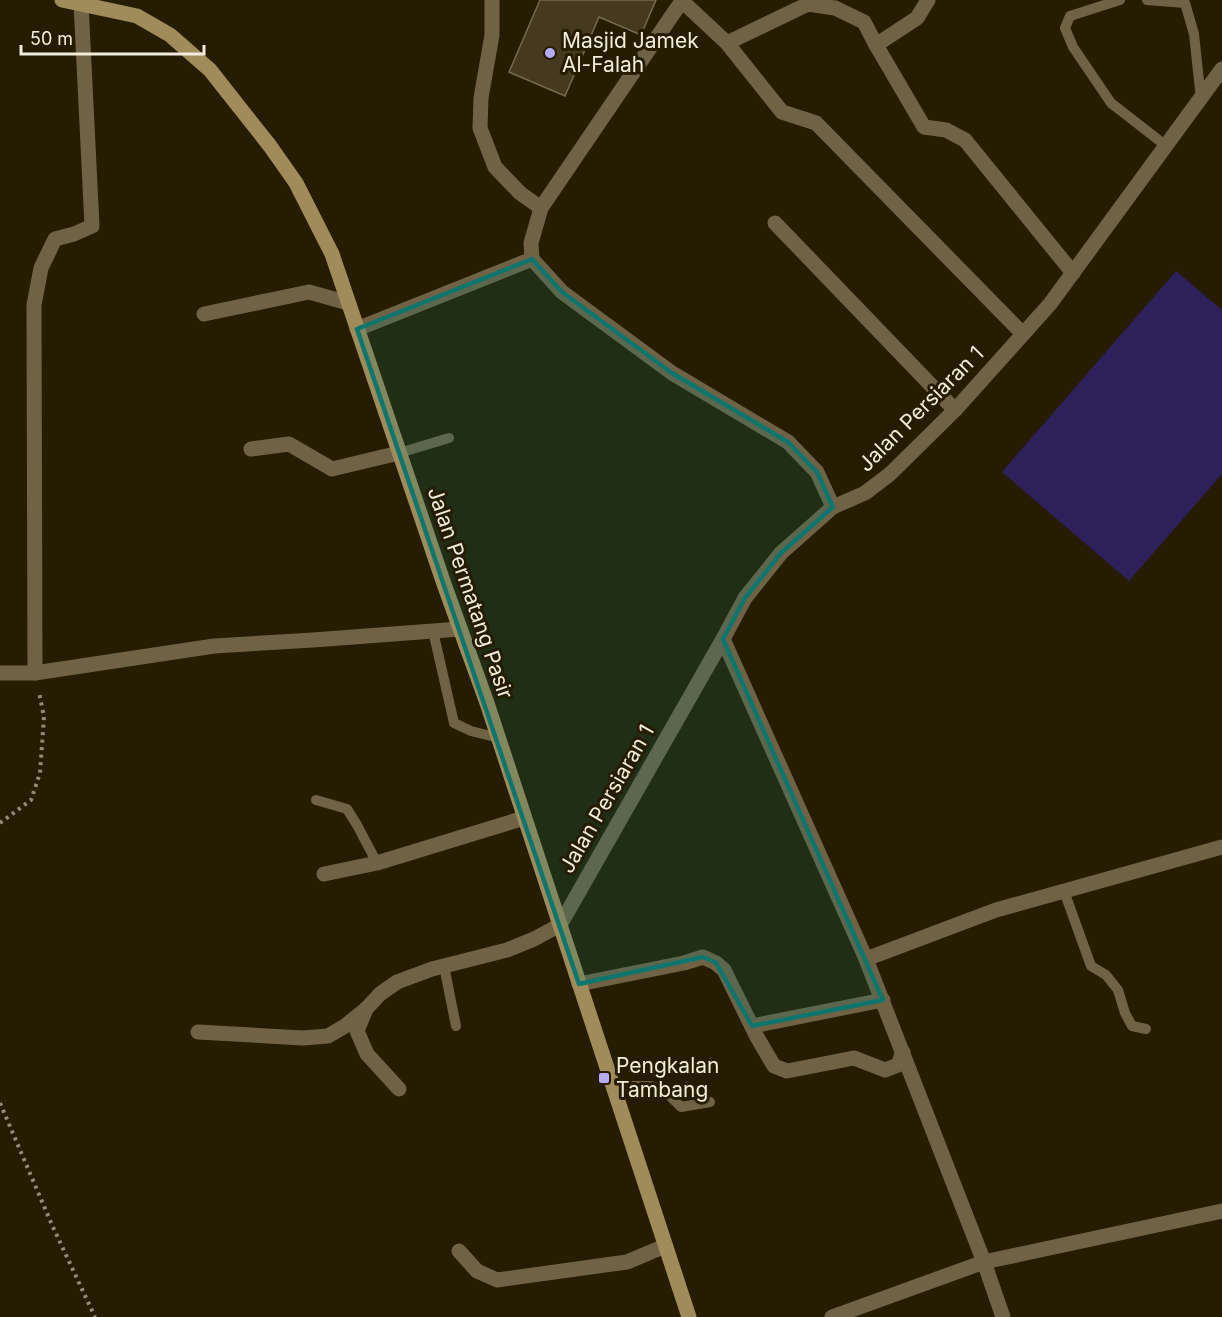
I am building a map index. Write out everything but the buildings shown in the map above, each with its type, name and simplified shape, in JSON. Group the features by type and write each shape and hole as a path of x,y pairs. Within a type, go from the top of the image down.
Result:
{"main road":[{"name":"Jalan Permatang Pasir","path":"62,0 137,16 170,35 210,70 296,183 332,254 499,738 690,1317"}],"street":[{"path":"492,0 492,35 481,98 480,128 495,167 520,193 541,208"},
{"path":"876,45 917,18 928,0"},
{"path":"833,507 817,472 788,442 672,373 562,292 532,259 531,243 541,208 683,1 727,43 782,112 816,123 1023,334"},
{"path":"35,673 34,305 41,268 55,239 92,226 81,3"},
{"path":"727,43 808,4 835,8 864,22 924,128 946,130 965,140 1073,273"},
{"name":"Jalan Persiaran 1","path":"560,925 745,598 781,553 833,507 865,493 890,474 955,410 1050,304 1222,69"},
{"path":"775,223 955,410"},
{"path":"357,328 532,259"},
{"path":"204,314 309,292 348,303"},
{"path":"251,449 289,444 332,469 399,453"},
{"path":"0,673 35,673 214,646 460,629"},
{"path":"723,639 883,1000 1003,1317"},
{"path":"324,873 377,862 524,818"},
{"path":"866,959 996,910 1222,847"},
{"path":"198,1032 303,1038 328,1036 345,1026 366,1009 380,993 397,982 444,966 507,950 560,925"},
{"path":"579,984 684,963 703,957 724,970 774,1066 787,1071 854,1058 885,1070 898,1065 903,1052"},
{"path":"752,1026 883,1000"},
{"path":"366,1009 357,1031 367,1054 399,1089"},
{"path":"832,1317 984,1262 1222,1210"},
{"path":"459,1251 477,1271 497,1280 627,1262 665,1246"}],"lane":[{"path":"1120,0 1070,16 1065,28 1073,47 1111,103 1166,145"},
{"path":"1147,0 1185,3 1194,34 1201,99"},
{"path":"399,453 449,438"},
{"path":"433,631 454,723 471,731 499,738"},
{"path":"316,800 347,809 377,862"},
{"path":"1064,891 1092,966 1106,975 1118,990 1125,1013 1132,1026 1146,1029"},
{"path":"444,966 456,1026"},
{"path":"612,1086 651,1086 666,1092 681,1107 710,1102"}],"path":[{"path":"0,823 31,800 40,773 44,717 35,673"},
{"path":"0,1103 52,1225 95,1317"}],"highlighted area":[{"path":"532,259 562,292 672,373 788,442 817,472 833,507 781,553 745,598 723,639 883,1000 752,1026 716,963 703,957 579,984 357,329"}],"shaded area":[{"path":"1176,271 1222,310 1222,474 1129,581 1002,472"}],"place":[{"name":"Masjid Jamek Al-Falah","path":"550,53"},
{"name":"Pengkalan Tambang","path":"604,1078"}]}
